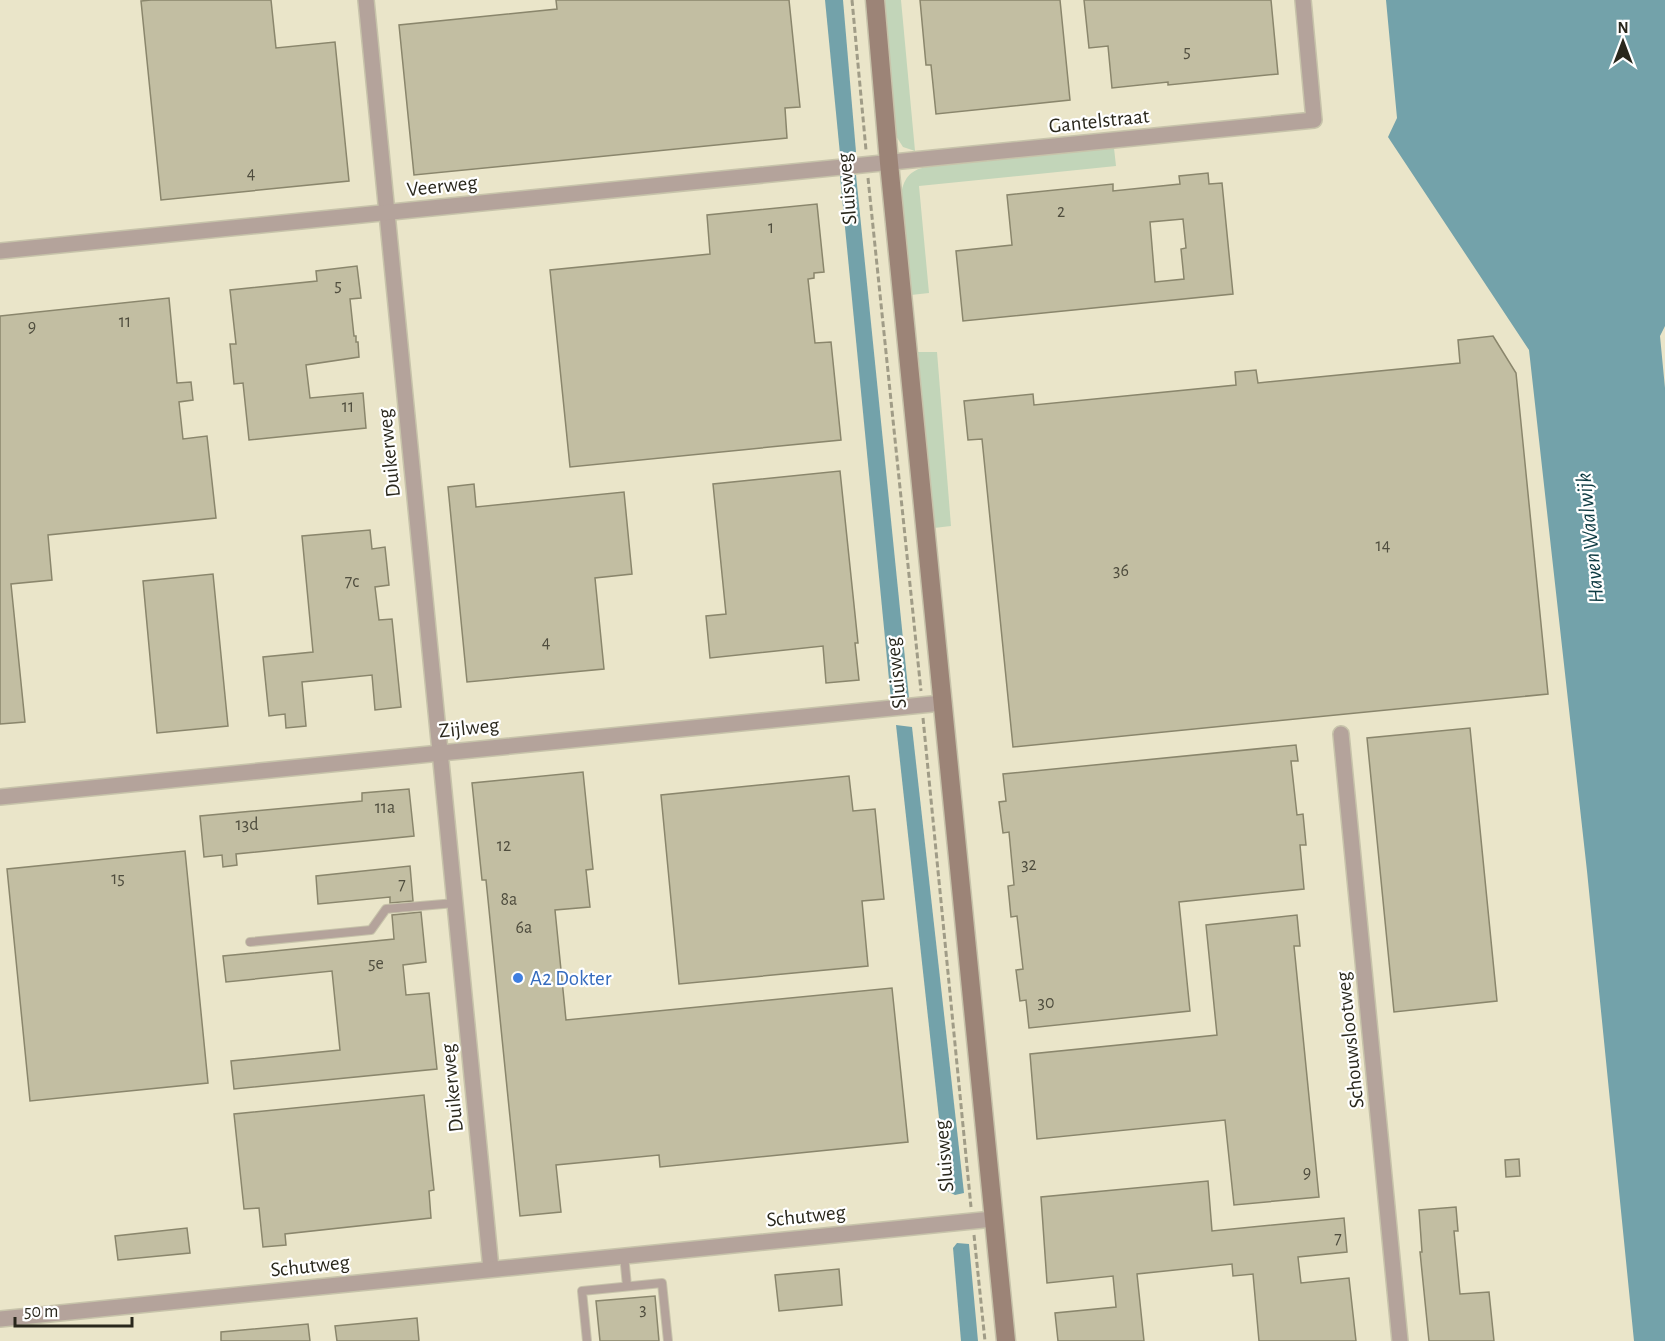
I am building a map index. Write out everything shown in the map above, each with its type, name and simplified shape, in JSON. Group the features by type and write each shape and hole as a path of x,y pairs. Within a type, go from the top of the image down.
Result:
{"street":[{"name":"Duikerweg","path":"366,0 491,1269"},
{"name":"Sluisweg","path":"875,0 1005,1341"},
{"name":"Gantelstraat","path":"889,163 1314,120 1303,0"},
{"name":"Veerweg","path":"0,251 889,163"},
{"name":"Zijlweg","path":"0,796 942,703"},
{"name":"Schouwslootweg","path":"1341,734 1400,1341"},
{"name":"Schutweg","path":"0,1319 993,1219"}],"lane":[{"path":"249,942 371,930 386,909 455,903"},
{"path":"624,1255 627,1286"},
{"path":"587,1341 582,1291 662,1283 668,1341"}],"path":[{"name":"Sluisweg","path":"852,0 985,1341"}],"green space":[{"path":"882,0 901,0 915,151 903,147 896,136"},
{"path":"1114,148 1116,166 919,186 929,293 911,295 901,196 908,176 916,170 926,167"},
{"path":"918,352 937,352 951,526 934,528"}],"water":[{"path":"825,0 843,0 856,152 840,154"},
{"name":"Haven Waalwijk","path":"1386,0 1665,0 1665,326 1660,336 1665,388 1665,1341 1634,1341 1587,871 1529,350 1388,137 1397,118"},
{"path":"856,175 909,698 891,700 840,176"},
{"path":"896,725 912,727 964,1193 955,1195 947,1191"},
{"path":"957,1243 969,1244 978,1341 961,1341 953,1248"}],"building":[{"path":"271,0 276,48 335,42 349,181 161,200 141,1"},
{"path":"556,0 789,0 800,107 785,108 787,138 414,175 399,25 557,9"},
{"path":"920,0 1060,0 1070,100 936,114 931,65 926,65"},
{"path":"1084,0 1271,0 1278,74 1112,88 1108,46 1089,48"},
{"path":"1208,173 1209,184 1222,183 1233,294 963,321 956,251 1012,245 1007,195 1113,184 1113,191 1180,184 1179,176","holes":["1183,219 1186,248 1181,249 1184,279 1155,282 1150,222"]},
{"path":"817,204 824,272 814,273 814,278 808,279 815,343 831,342 841,440 570,467 550,270 710,254 707,215"},
{"path":"357,266 361,298 350,299 359,357 306,365 310,398 363,393 366,428 249,440 243,383 234,384 230,344 236,344 230,290 317,281 316,271"},
{"path":"169,298 177,383 191,382 193,400 179,402 183,439 207,436 216,518 48,535 52,580 11,584 25,722 0,724 0,316"},
{"path":"1493,336 1516,373 1548,694 1013,747 982,439 968,440 964,401 1033,394 1034,405 1236,385 1235,372 1256,370 1258,383 1460,363 1458,340"},
{"path":"840,471 858,643 855,643 859,680 826,683 823,646 710,658 706,616 726,614 713,484"},
{"path":"474,484 476,507 624,492 632,574 595,578 604,669 467,682 448,487"},
{"path":"370,530 372,549 385,547 389,585 375,587 379,620 392,619 401,707 375,710 372,675 302,682 306,726 286,728 285,714 269,716 263,657 313,652 302,536"},
{"path":"213,574 228,726 157,733 143,581"},
{"path":"1470,728 1497,1001 1394,1012 1367,738"},
{"path":"1296,745 1298,761 1291,761 1297,815 1303,814 1306,845 1300,845 1304,889 1179,902 1190,1011 1029,1028 1026,1000 1020,1001 1016,970 1023,969 1017,916 1011,917 1008,886 1014,885 1009,832 1003,833 999,802 1006,801 1003,774"},
{"path":"583,772 593,869 586,870 590,907 555,910 566,1020 892,988 908,1142 660,1167 659,1155 556,1165 561,1212 520,1216 486,880 482,880 472,783"},
{"path":"849,776 853,811 875,809 884,899 862,901 868,966 679,984 661,795"},
{"path":"409,789 414,836 236,854 237,865 223,867 222,855 204,857 200,816 362,801 362,793"},
{"path":"185,851 208,1083 30,1101 7,869"},
{"path":"410,866 413,901 390,903 390,897 318,904 316,876"},
{"path":"421,912 426,962 403,965 406,995 429,993 437,1069 234,1089 231,1061 340,1050 332,971 226,982 223,956 394,939 392,915"},
{"path":"1297,915 1300,946 1294,946 1319,1197 1234,1205 1225,1120 1037,1139 1030,1054 1217,1035 1206,925"},
{"path":"424,1095 434,1190 429,1191 431,1218 285,1234 286,1245 263,1247 259,1208 244,1209 234,1114"},
{"path":"1519,1159 1520,1176 1506,1177 1505,1160"},
{"path":"1208,1181 1212,1231 1344,1218 1347,1252 1298,1257 1301,1283 1349,1278 1356,1341 1259,1341 1253,1274 1233,1276 1232,1264 1137,1274 1144,1341 1058,1341 1055,1313 1116,1307 1113,1276 1047,1283 1041,1197"},
{"path":"1456,1207 1458,1231 1454,1231 1460,1294 1489,1292 1494,1341 1429,1341 1420,1252 1422,1252 1419,1210"},
{"path":"187,1228 190,1253 118,1260 115,1236"},
{"path":"839,1269 842,1305 779,1311 775,1275"},
{"path":"655,1296 659,1341 600,1341 596,1301"},
{"path":"417,1318 419,1341 337,1341 335,1326"},
{"path":"308,1324 310,1341 221,1341 221,1332"}],"place":[{"name":"A2 Dokter","path":"518,978"}]}
